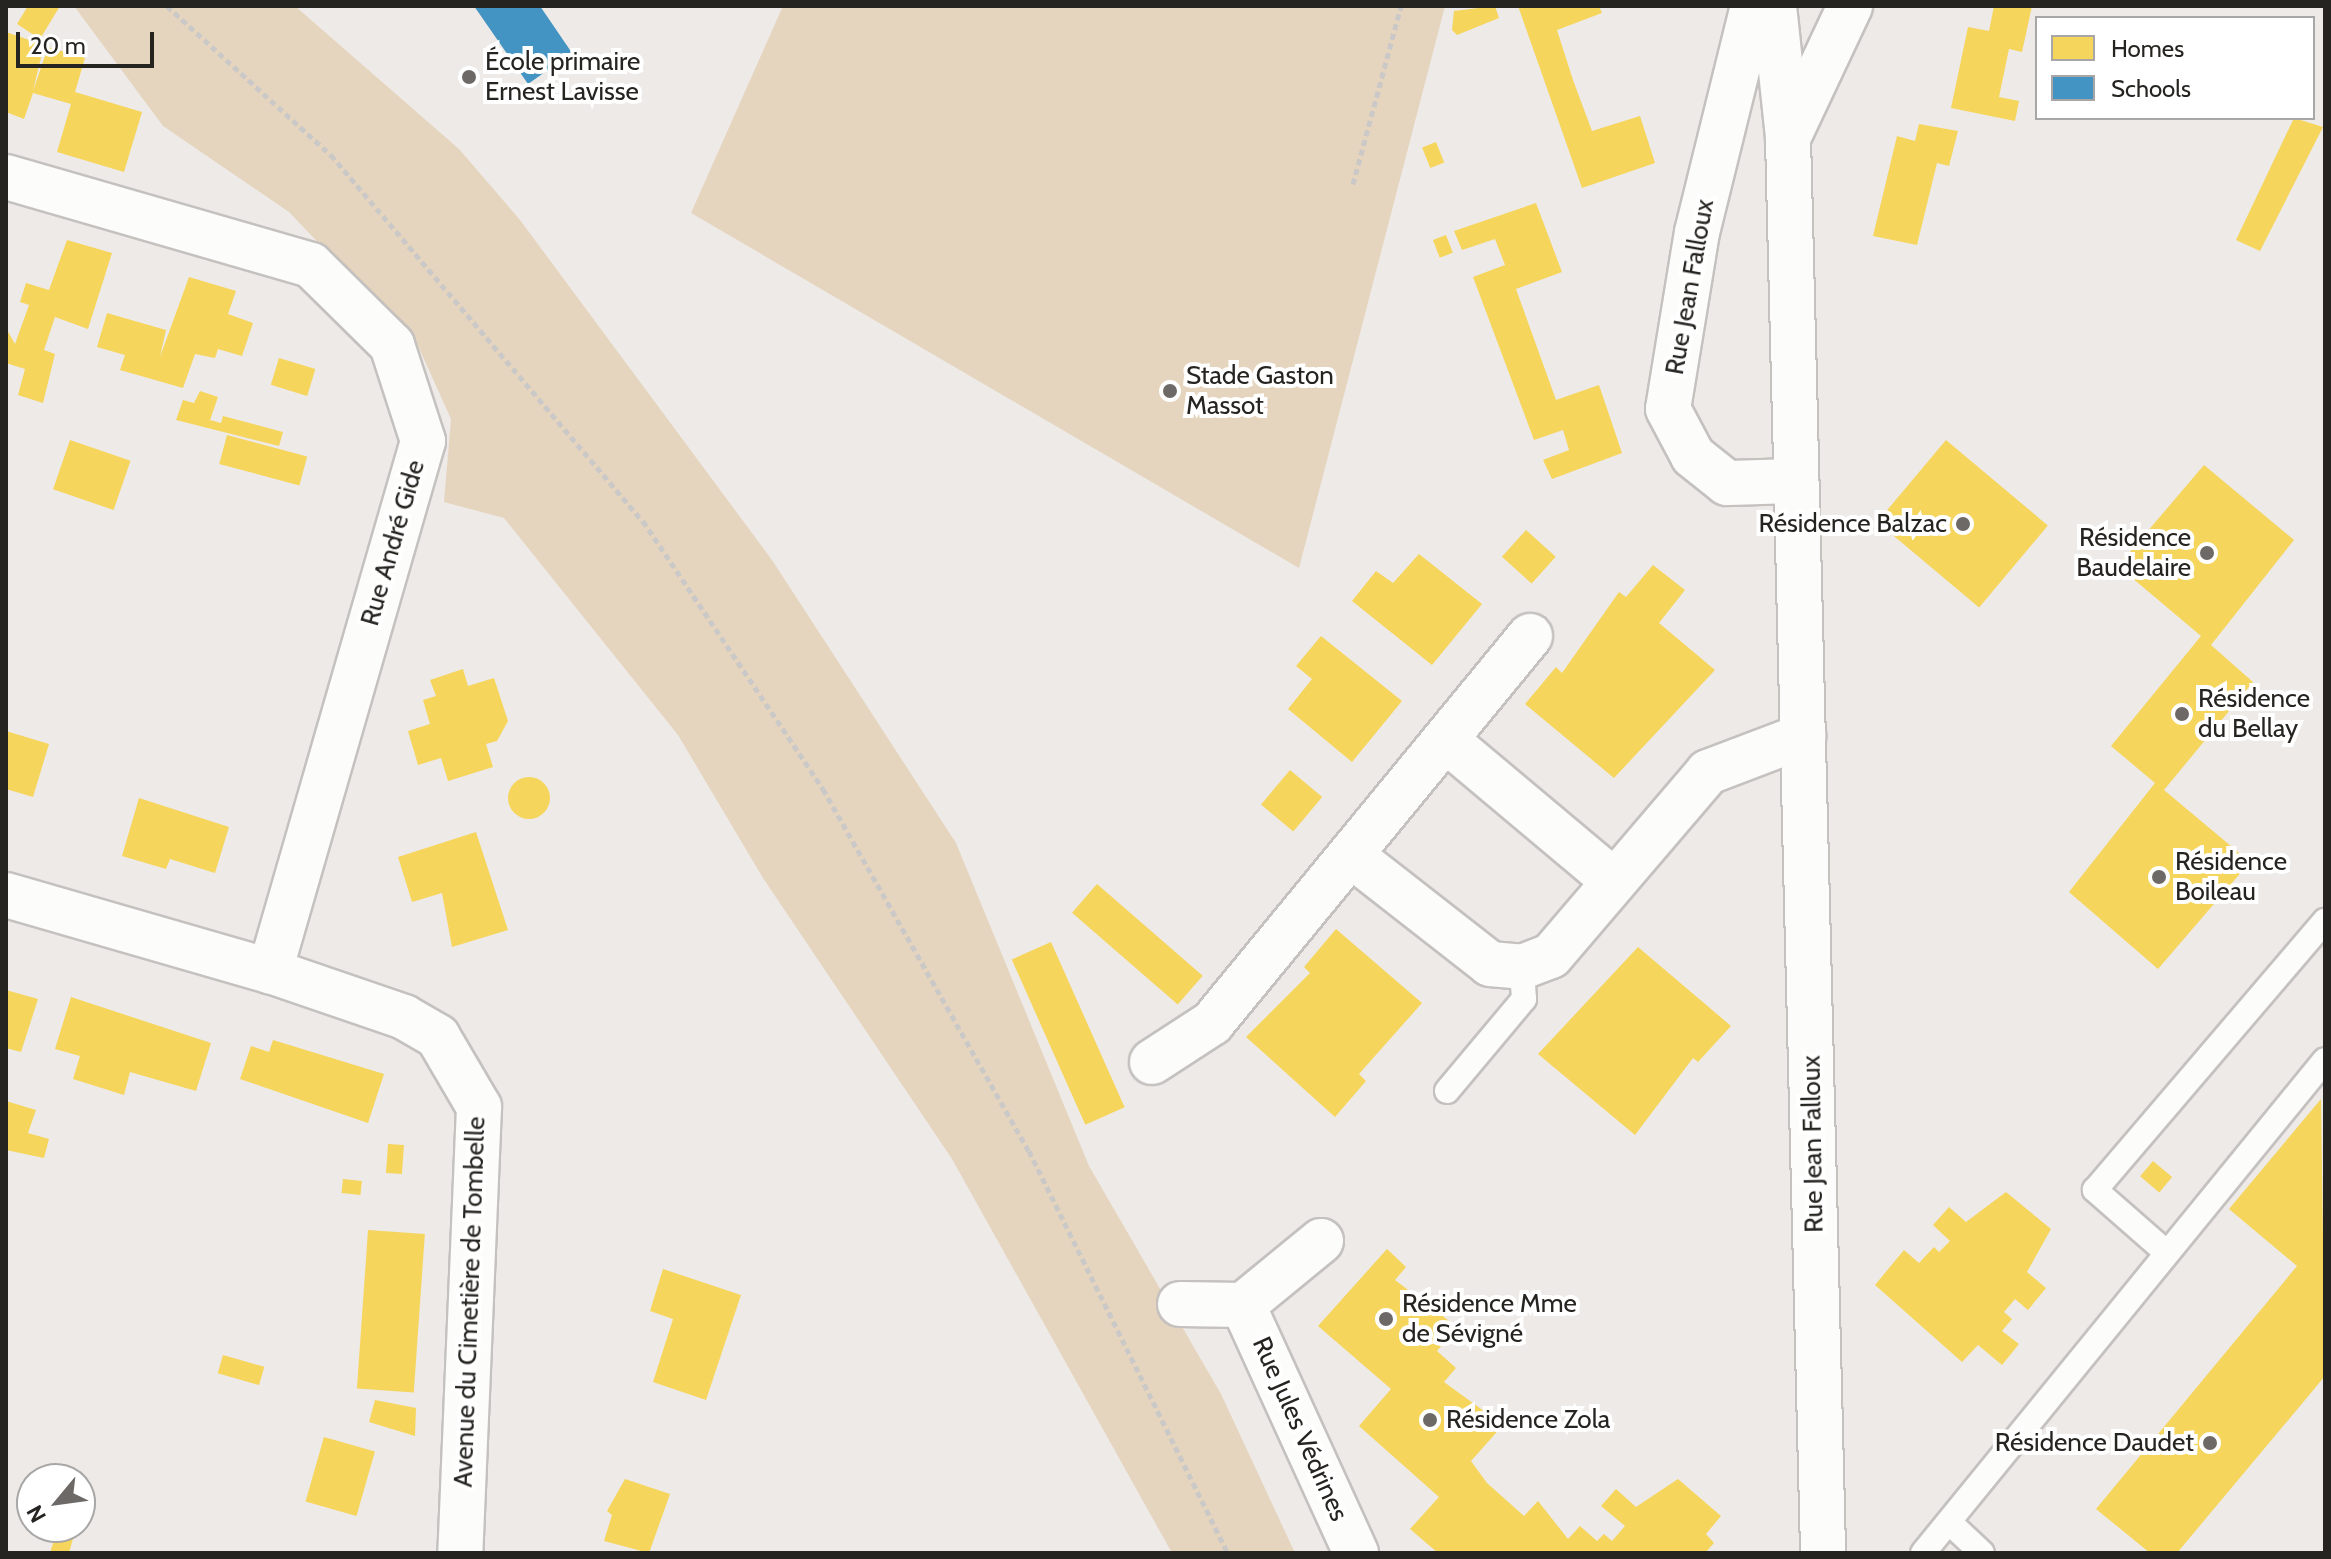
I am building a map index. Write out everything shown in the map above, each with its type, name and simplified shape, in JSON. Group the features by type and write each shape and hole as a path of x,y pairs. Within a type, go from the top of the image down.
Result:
{"street":[{"name":"Rue Jean Falloux","path":"1753,6 1697,232 1668,409 1693,456 1727,483 1796,481"},
{"name":"Rue Jean Falloux","path":"1774,6 1788,138 1823,1553"},
{"name":"Rue Jean Falloux","path":"1788,138 1850,6"},
{"name":"Rue André Gide","path":"6,177 311,265 392,345 423,441 270,971"},
{"path":"1152,1062 1212,1023 1447,741 1530,636"},
{"path":"1352,856 1490,964 1522,967 1551,956 1610,878 1708,772 1803,736"},
{"path":"1447,741 1610,878"},
{"name":"Avenue du Cimetière de Tombelle","path":"6,895 270,971 404,1017 438,1037 479,1107 460,1553"},
{"name":"Rue Jules Védrines","path":"1180,1304 1243,1305 1321,1241"},
{"name":"Rue Jules Védrines","path":"1243,1305 1356,1553"}],"lane":[{"path":"2167,1253 2095,1190 2325,921"},
{"path":"1447,1091 1524,999 1522,967"},
{"path":"1923,1553 2325,1060"},
{"path":"1949,1522 1982,1553"}],"path":[{"path":"167,6 331,155 643,521 823,789 1029,1151 1228,1553"},
{"path":"1353,184 1401,6"}],"shaded area":[{"path":"74,6 295,6 459,149 520,220 772,560 956,843 1089,1166 1221,1394 1295,1553 1172,1553 952,1159 763,878 678,735 504,518 444,502 451,419 419,348 289,212 163,126"},
{"name":"Stade Gaston Massot","path":"783,6 1445,6 1299,568 691,213"}],"building: Homes":[{"path":"28,6 60,6 40,39 17,24"},
{"path":"1495,6 1499,18 1457,35 1452,30 1454,11"},
{"path":"1518,6 1599,6 1602,13 1557,30 1573,80 1592,131 1640,116 1655,163 1582,188"},
{"path":"1994,6 2032,6 2022,52 2009,49 1999,97 2019,101 2015,121 1951,108 1968,27 1989,31"},
{"path":"6,32 44,45 33,91 48,47 85,58 75,92 142,112 124,172 57,152 71,104 33,93 24,119 6,112"},
{"path":"2293,120 2323,127 2260,251 2236,240"},
{"path":"1919,124 1958,131 1949,166 1937,163 1917,245 1873,236 1897,136 1915,141"},
{"path":"1436,142 1444,162 1430,168 1422,148"},
{"path":"1536,203 1562,272 1516,289 1556,400 1599,385 1622,453 1552,479 1543,460 1569,450 1563,430 1534,440 1473,277 1505,265 1495,239 1462,250 1454,231"},
{"path":"1446,235 1453,253 1440,258 1433,240"},
{"path":"67,240 112,253 88,329 55,317 44,350 55,354 43,403 18,395 25,369 6,363 6,328 15,344 29,305 20,302 26,283 49,290"},
{"path":"189,277 236,291 228,314 253,323 242,356 218,349 215,358 195,354 183,388 120,370 125,355 97,347 107,313 166,330 160,357"},
{"path":"279,358 315,369 307,396 271,385"},
{"path":"200,391 218,397 210,420 221,423 223,416 283,432 279,446 176,420 183,400 194,403"},
{"path":"227,435 307,456 299,485 219,464"},
{"path":"70,440 131,461 114,510 53,489"},
{"name":"Résidence Balzac","path":"1946,440 2048,525 1979,607 1877,522"},
{"path":"2204,465 2294,540 2211,645 2253,682 2164,790 2250,862 2158,969 2069,892 2155,783 2111,746 2201,636 2118,566"},
{"path":"1526,530 1556,557 1532,584 1502,557"},
{"path":"1419,554 1482,604 1432,665 1352,601 1376,571 1393,583"},
{"path":"1653,565 1685,590 1659,623 1715,670 1614,778 1525,704 1556,667 1562,673 1619,592 1626,597"},
{"path":"1321,636 1402,701 1352,762 1288,709 1312,679 1296,666"},
{"path":"463,669 468,686 494,678 508,721 497,741 486,744 493,767 448,781 441,758 418,765 408,731 430,724 423,700 436,696 430,680"},
{"path":"6,731 49,744 33,797 6,789"},
{"path":"1290,770 1322,797 1293,831 1261,804"},
{"path":"529,777 544,783 550,798 544,813 529,819 514,813 508,798 514,783"},
{"path":"139,798 229,827 215,873 170,859 166,869 122,856"},
{"path":"476,832 508,930 452,947 442,893 412,902 398,857"},
{"path":"1097,884 1203,976 1178,1005 1072,913"},
{"path":"1336,929 1422,1003 1359,1074 1366,1081 1335,1117 1246,1037 1310,973 1304,967"},
{"path":"1051,942 1125,1107 1085,1125 1012,959"},
{"path":"1638,947 1731,1026 1698,1062 1693,1058 1635,1135 1538,1054"},
{"path":"6,990 38,999 21,1052 6,1048"},
{"path":"71,997 211,1043 196,1091 130,1072 124,1095 73,1079 80,1056 55,1049"},
{"path":"273,1040 384,1074 368,1123 240,1079 251,1046 269,1052"},
{"name":"Résidence Daudet","path":"2321,1099 2325,1376 2177,1553 2150,1553 2096,1509 2297,1266 2229,1209"},
{"path":"6,1101 36,1110 28,1133 49,1139 44,1158 6,1150"},
{"path":"388,1144 404,1145 402,1174 386,1173"},
{"path":"2153,1161 2172,1177 2159,1192 2140,1176"},
{"path":"343,1179 362,1181 360,1195 342,1193"},
{"path":"2006,1192 2051,1229 2027,1272 2046,1288 2028,1310 2015,1299 2004,1312 2012,1319 2002,1331 2019,1344 2002,1365 1978,1345 1962,1362 1875,1285 1904,1250 1919,1263 1934,1247 1939,1252 1950,1241 1933,1225 1949,1207 1966,1222"},
{"path":"368,1230 425,1234 414,1393 357,1389"},
{"path":"1387,1249 1406,1267 1395,1280 1457,1327 1437,1351 1456,1368 1444,1382 1503,1425 1471,1461 1487,1483 1524,1516 1538,1501 1568,1539 1580,1526 1597,1541 1604,1534 1612,1541 1625,1526 1601,1506 1616,1489 1636,1507 1678,1479 1721,1516 1706,1534 1714,1543 1705,1553 1438,1553 1410,1529 1439,1497 1359,1426 1391,1389 1318,1326"},
{"path":"663,1269 741,1295 706,1400 653,1382 673,1319 650,1311"},
{"path":"223,1355 264,1367 259,1385 218,1373"},
{"path":"375,1400 416,1408 415,1436 369,1422"},
{"path":"324,1437 375,1452 356,1516 306,1501"},
{"path":"625,1479 670,1494 649,1553 604,1541 612,1515 607,1511"},
{"path":"53,1543 72,1543 69,1553 50,1553"}],"building: Schools":[{"path":"474,6 540,6 572,53 528,84"}],"place":[{"name":"École primaire Ernest Lavisse","path":"469,77"},
{"name":"Stade Gaston Massot","path":"1170,391"},
{"name":"Résidence Balzac","path":"1963,524"},
{"name":"Résidence Baudelaire","path":"2207,553"},
{"name":"Résidence du Bellay","path":"2182,714"},
{"name":"Résidence Boileau","path":"2159,877"},
{"name":"Résidence Mme de Sévigné","path":"1386,1319"},
{"name":"Résidence Zola","path":"1430,1420"},
{"name":"Résidence Daudet","path":"2210,1443"}]}
